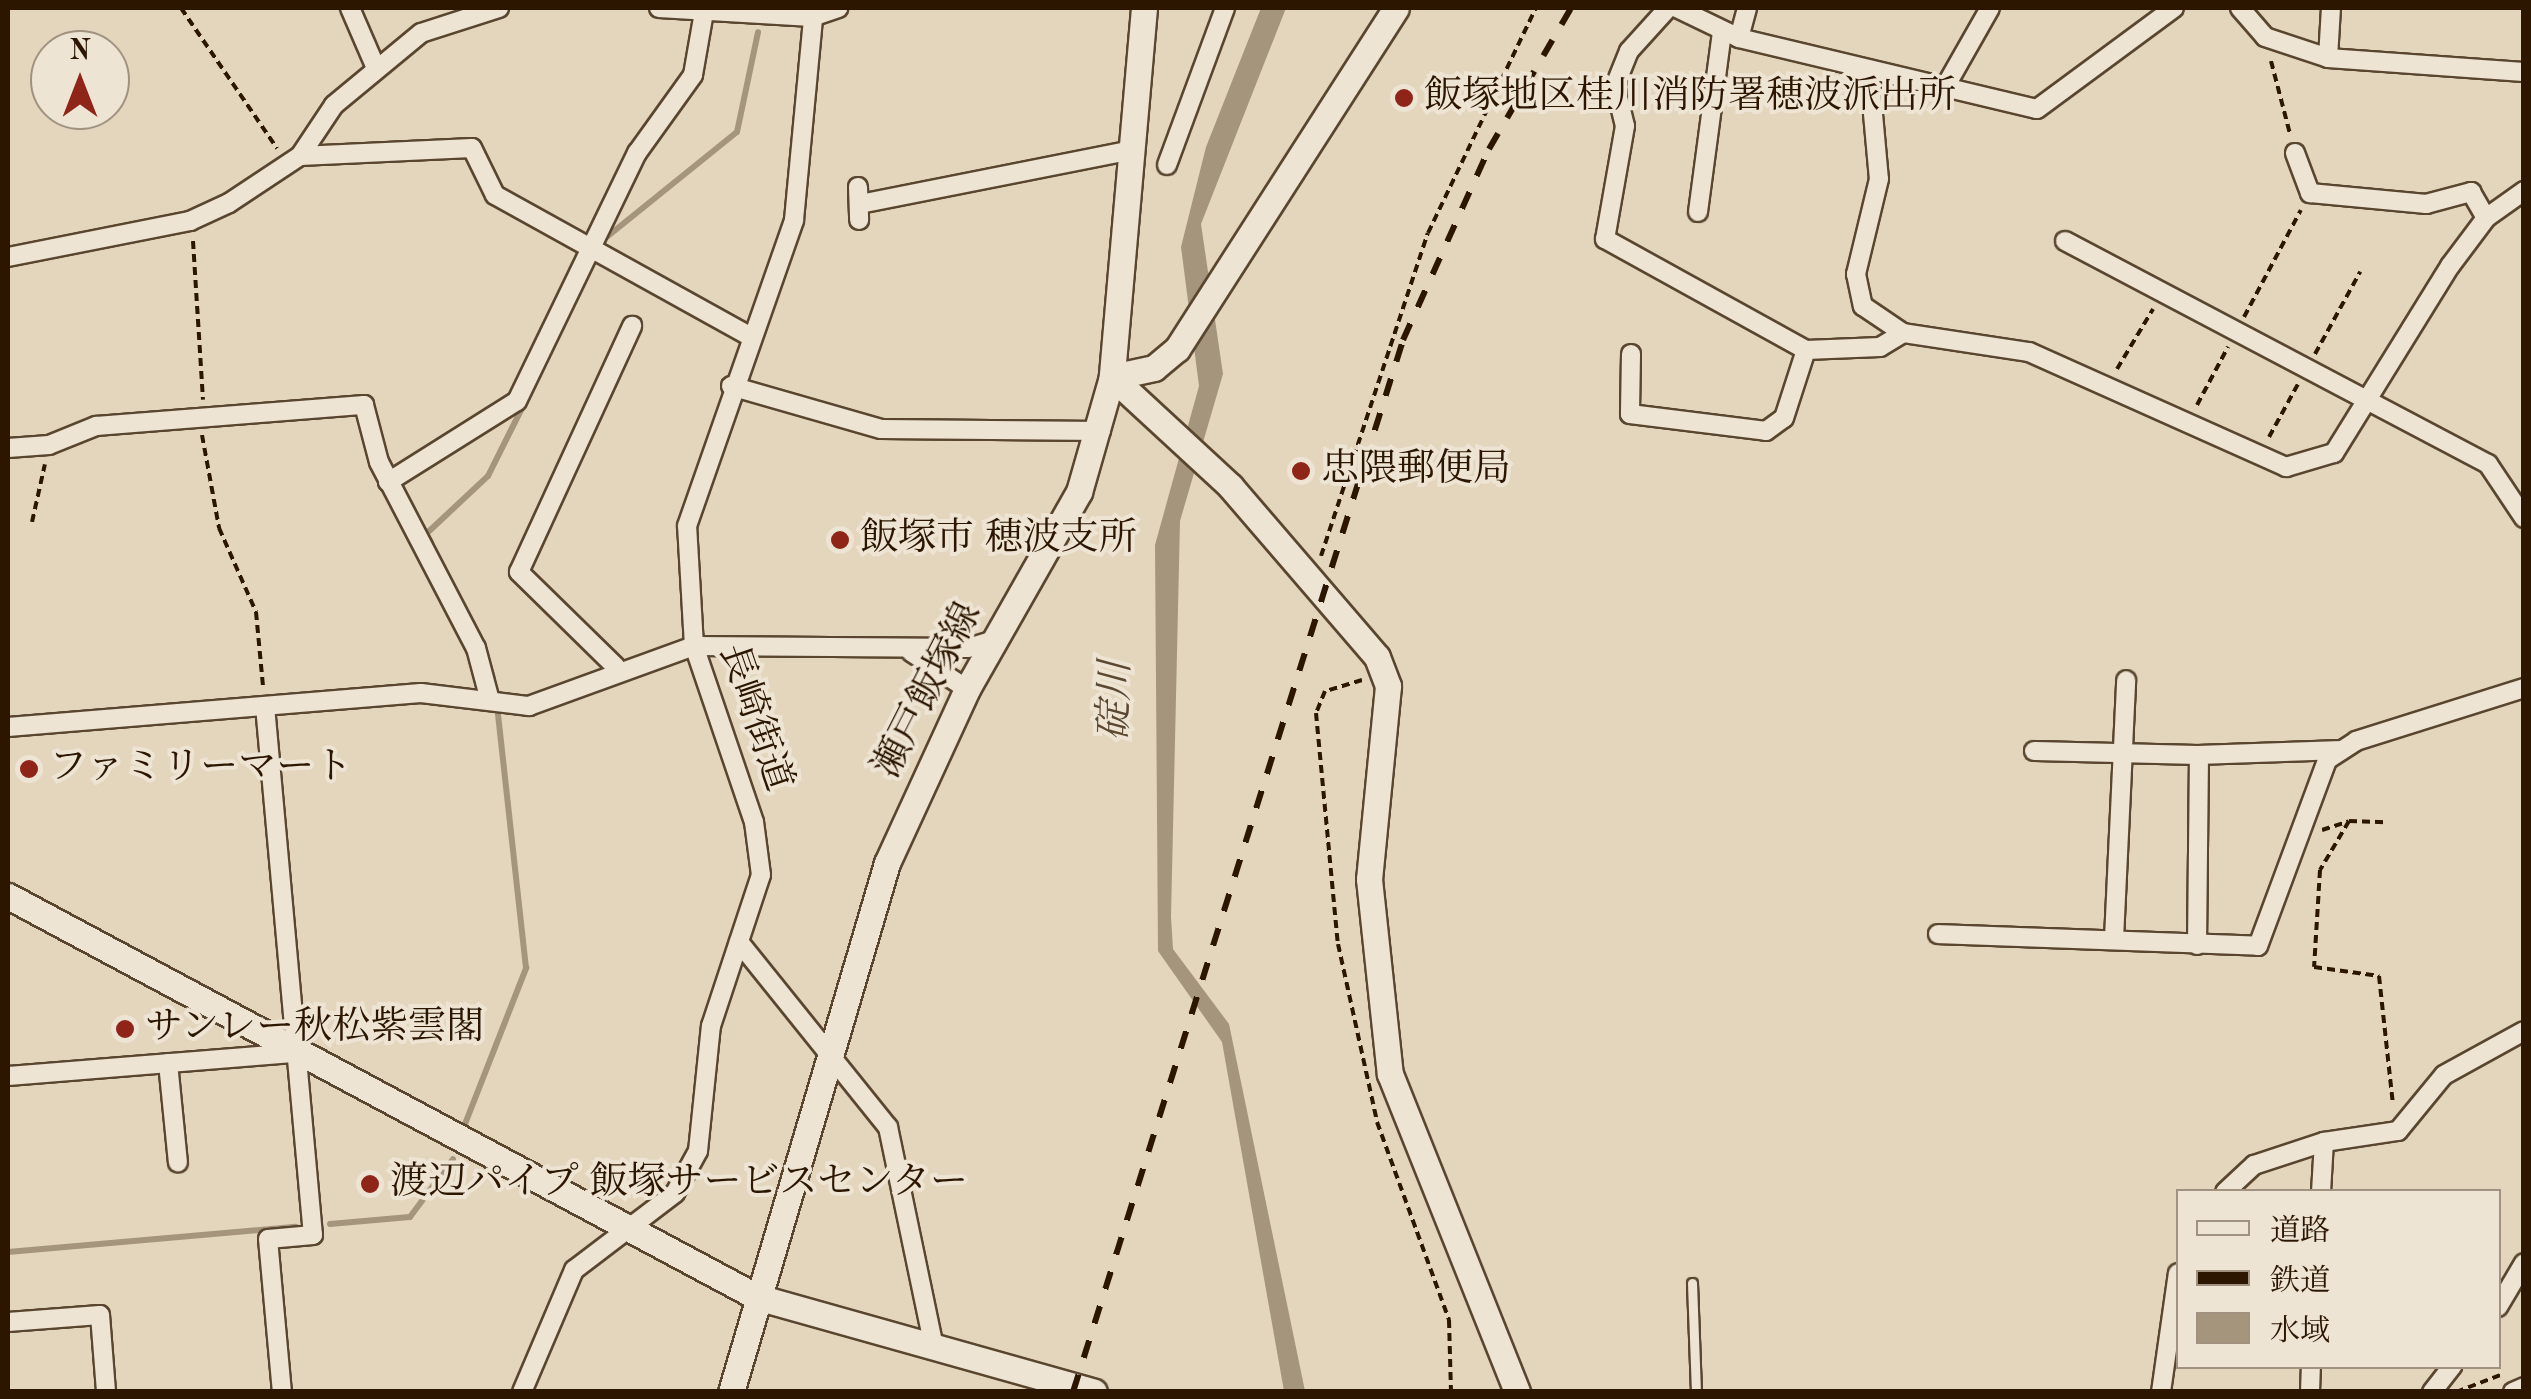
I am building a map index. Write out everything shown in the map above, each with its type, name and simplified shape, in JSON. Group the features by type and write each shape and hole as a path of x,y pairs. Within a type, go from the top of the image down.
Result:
{"street":[{"path":"350,8 376,68"},
{"path":"8,256 190,221 294,159 320,120 421,33 499,8"},
{"path":"658,8 704,12 813,12 838,8"},
{"name":"瀬戸飯塚線","path":"731,1392 828,1044 887,862 967,690 1079,492 1101,431 1112,377 1144,8"},
{"path":"1167,165 1226,8"},
{"path":"1112,377 1154,368 1177,349 1396,8"},
{"path":"1668,8 1629,51 1615,85 1625,126 1606,239 1806,350 1880,347 1904,333"},
{"path":"1677,8 1730,35 2037,109 2056,104 2174,8"},
{"path":"1698,212 1730,35 1747,8"},
{"path":"1944,89 1990,8"},
{"path":"2240,8 2265,37 2328,58 2524,72"},
{"path":"2328,58 2331,8"},
{"path":"388,482 517,402 637,153 693,74 704,12"},
{"name":"長崎街道","path":"522,1392 574,1270 675,1193 698,1151 711,1026 763,852 694,646 687,526 732,386 794,220 813,12"},
{"path":"1869,70 1879,180 1856,287 1863,306 1904,333 1999,344 2107,386 2286,467 2334,453 2372,404 2486,218 2524,191"},
{"path":"294,159 472,148 495,194 751,337"},
{"path":"859,204 1132,150"},
{"path":"2294,153 2310,193 2426,204 2470,192 2486,218"},
{"path":"2065,241 2161,296 2488,464 2524,518"},
{"path":"616,668 519,572 632,326"},
{"path":"1631,354 1630,414 1766,431 1784,418 1806,350"},
{"path":"1112,377 1169,423 1230,486 1315,576 1377,657 1388,686 1369,879 1390,1074 1517,1392"},
{"path":"732,386 882,429 1101,431"},
{"path":"8,448 49,445 96,426 364,405 388,482 476,648 489,697"},
{"path":"8,727 421,693 544,703 616,668 694,646 901,648 996,640"},
{"path":"901,648 967,690"},
{"path":"2114,939 2126,680"},
{"path":"2034,751 2199,755 2340,750 2524,688"},
{"path":"265,706 314,1235 268,1238 282,1392"},
{"path":"1938,934 2258,946 2298,848 2316,779 2340,750"},
{"path":"2197,945 2199,755"},
{"path":"8,896 627,1232 757,1298 1094,1392"},
{"path":"739,942 828,1044 888,1127 934,1347"},
{"path":"2228,1189 2254,1165 2324,1142 2398,1130 2444,1075 2524,1032"},
{"path":"8,1076 296,1053"},
{"path":"168,1064 178,1162"},
{"path":"2321,1189 2324,1142"},
{"path":"2501,1302 2524,1262"},
{"path":"2161,1392 2176,1287"},
{"path":"8,1322 100,1315 106,1392"},
{"path":"2432,1392 2450,1369"},
{"path":"2513,1392 2524,1387"}],"lane":[{"path":"1692,1283 1696,1392"}],"path":[{"path":"181,8 294,159"},
{"path":"1315,576 1428,233 1536,8"},
{"path":"2265,37 2294,153"},
{"path":"2188,422 2310,193"},
{"path":"190,221 202,417 219,528 256,612 265,706"},
{"path":"2107,386 2161,296"},
{"path":"32,522 49,445"},
{"path":"2298,848 2349,821 2386,822"},
{"path":"2349,821 2320,870 2314,967 2379,976 2398,1130"},
{"path":"2456,1392 2506,1373"}],"water":[{"path":"1261,8 1286,8 1201,224 1223,374 1180,521 1171,917 1173,949 1229,1024 1305,1391 1284,1391 1222,1042 1158,951 1155,545 1199,386 1181,247 1206,147"}],"waterway":[{"path":"603,240 737,132 758,32"},
{"path":"431,542 426,534 488,476 525,402"},
{"path":"484,647 493,678"},
{"path":"465,1124 526,968 497,704"},
{"path":"330,1224 410,1217 453,1159"},
{"path":"8,1252 296,1227"}],"railway":[{"path":"1073,1392 1403,340 1489,149 1571,8"}],"place":[{"name":"飯塚地区桂川消防署穂波派出所","path":"1404,98"},
{"name":"忠隈郵便局","path":"1301,471"},
{"name":"飯塚市 穂波支所","path":"840,540"},
{"name":"ファミリーマート","path":"29,769"},
{"name":"サンレー秋松紫雲閣","path":"125,1029"},
{"name":"渡辺パイプ 飯塚サービスセンター","path":"370,1184"}],"water label":[{"name":"碇川","path":"1117,701"}]}
